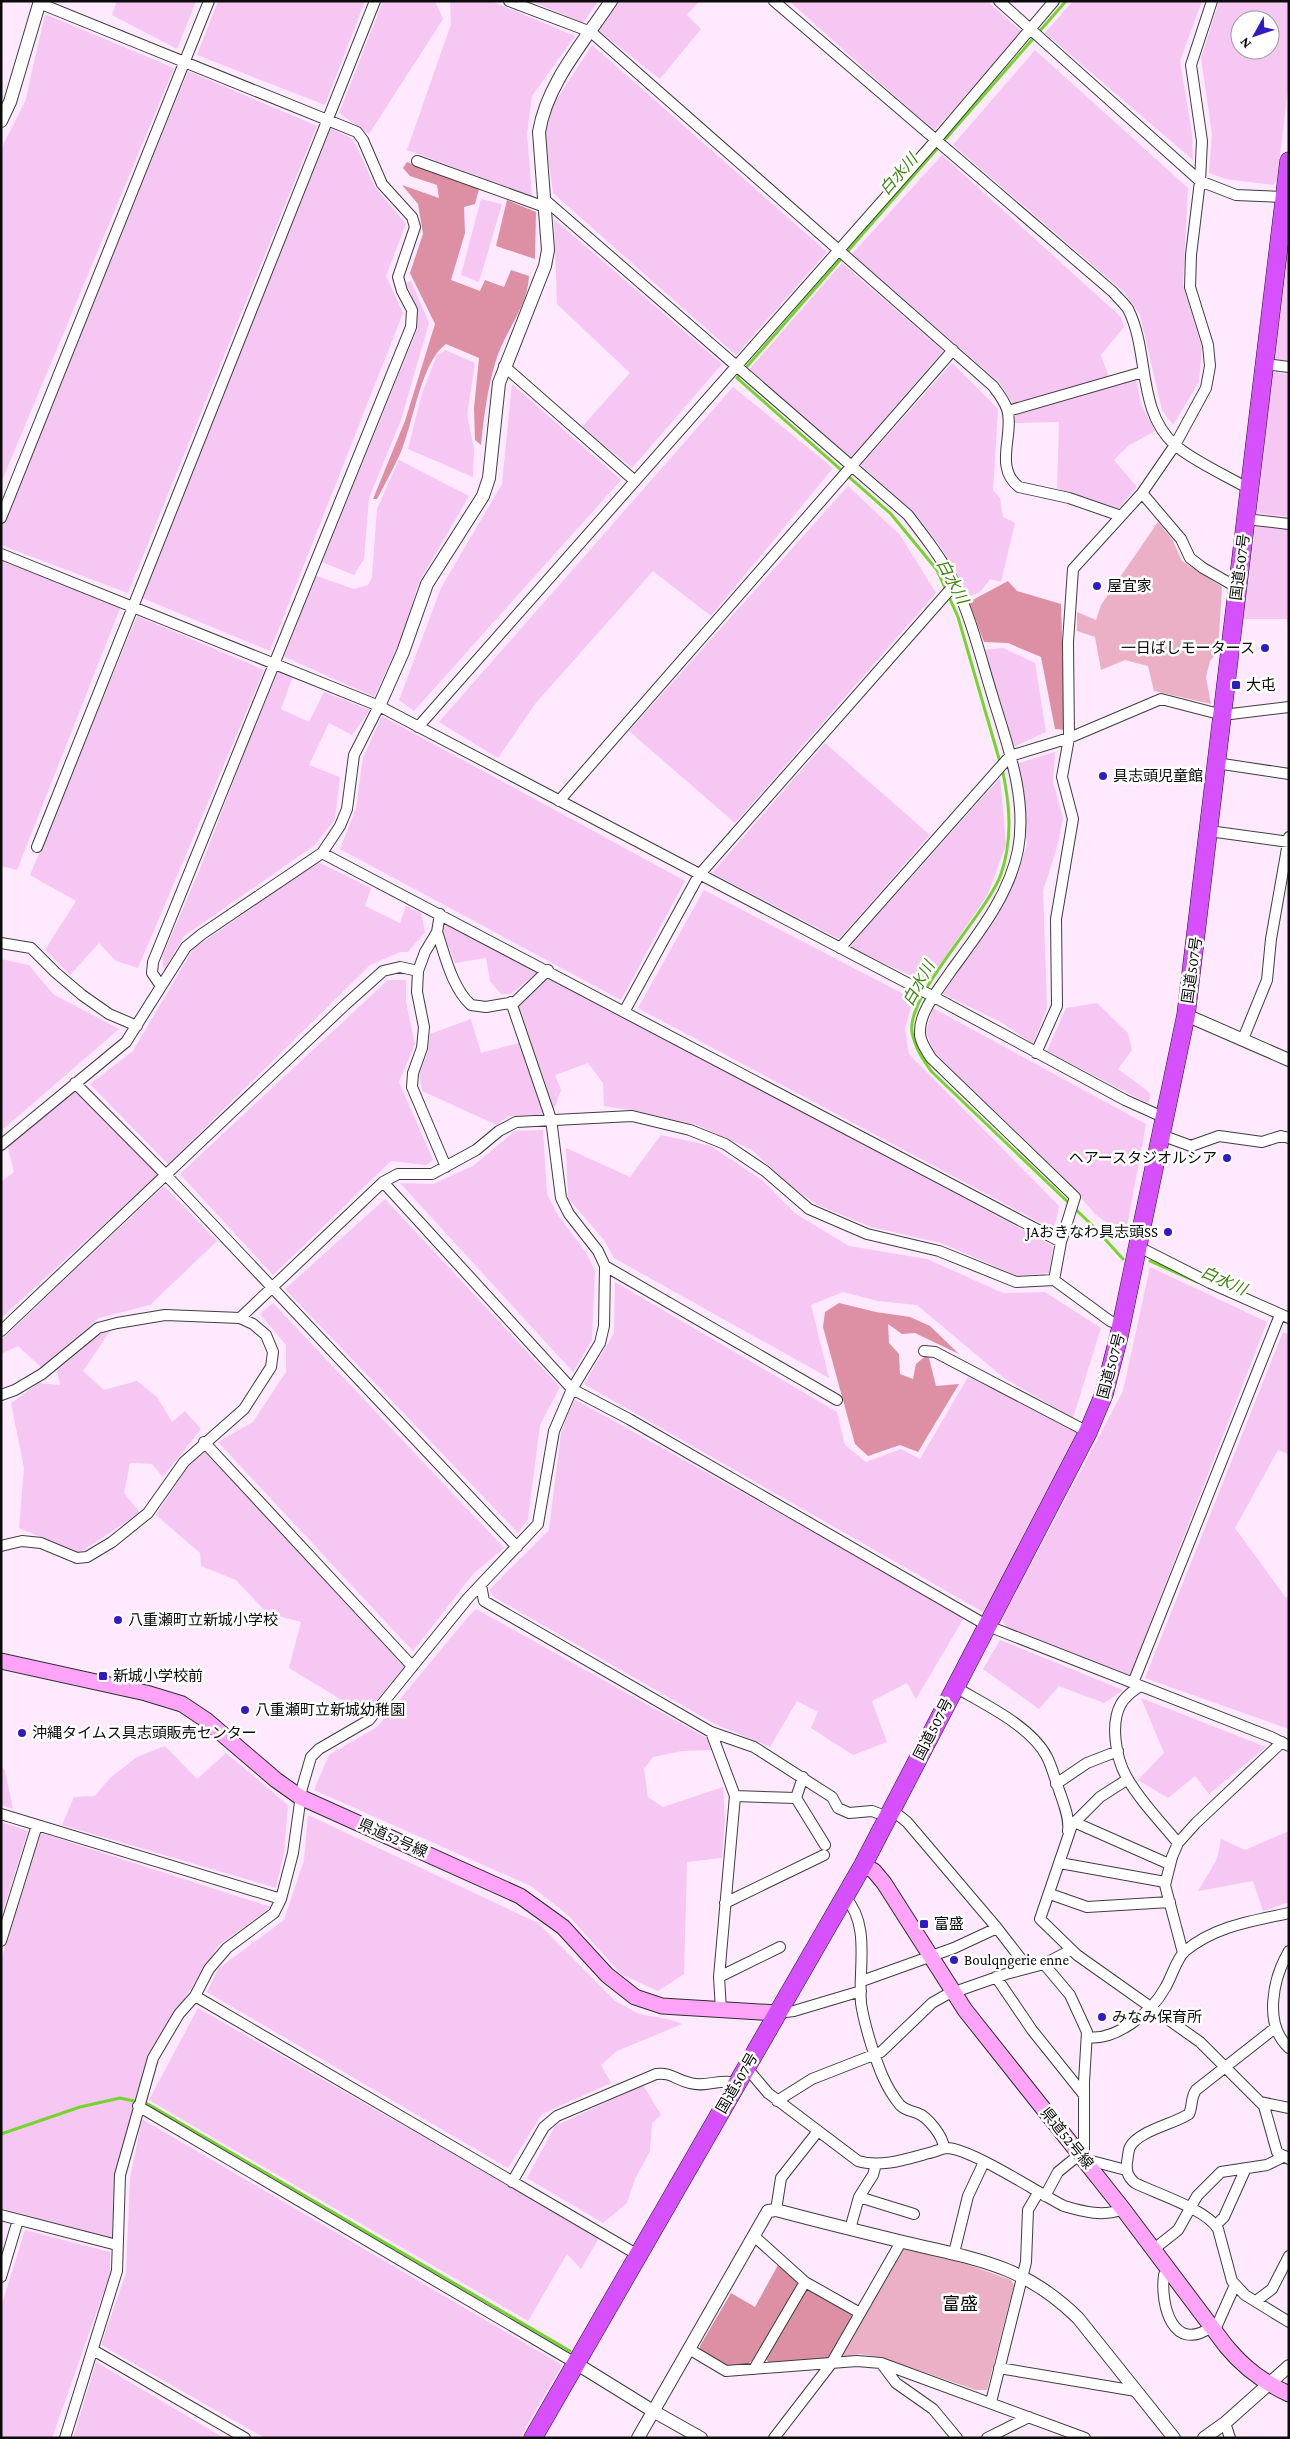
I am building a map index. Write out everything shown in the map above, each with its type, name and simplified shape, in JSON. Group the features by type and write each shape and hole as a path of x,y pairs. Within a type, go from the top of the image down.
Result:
{"highway":[{"name":"国道507号","path":"533,2438 845,1898 1088,1432 1104,1394 1122,1325 1186,1015 1210,830 1216,764 1251,490 1289,161"}],"main road":[{"name":"県道52号線","path":"1,1662 146,1693 182,1704 206,1720 276,1780 300,1797 520,1896 563,1927 611,1979 636,1997 662,2006 777,2013"},
{"name":"県道52号線","path":"863,1865 874,1871 884,1883 953,1992 996,2051 1154,2248 1213,2329 1238,2360 1268,2384 1289,2394"}],"street":[{"path":"1,518 209,1"},
{"path":"37,847 375,1"},
{"path":"509,1 591,32 839,248 993,386 1008,411 1006,464 1012,482 1019,487 1069,498 1121,516"},
{"path":"1,1145 126,1042 186,947 322,852 340,826 347,809 354,755 379,706 403,652 427,584 483,496 489,478 493,424 499,383 504,366 545,266 548,242 539,132 542,113 550,92 611,1"},
{"path":"775,1 1113,292 1128,309 1138,341 1143,372 1153,410 1165,433 1175,445 1251,490"},
{"path":"999,1 1200,181 1236,195 1285,208"},
{"path":"418,727 936,140 1054,1"},
{"path":"1036,1053 1057,1006 1056,919 1072,819 1062,777 1069,738 1068,642 1073,569 1142,493 1175,445 1206,388 1210,366 1208,345 1190,287 1191,255 1200,181 1202,142 1191,65 1212,1"},
{"path":"1,122 10,102 40,2 357,132 363,140 382,184 412,217 414,227 398,277 402,291 412,310 411,327 153,962 152,973 161,986"},
{"path":"418,161 545,203 908,516 935,550 955,584 969,617 1010,756 1018,789 1020,826 1018,850 1008,884 988,919 934,996 919,1032 931,1058 1075,1197 1061,1242 1054,1280"},
{"path":"559,801 953,350"},
{"path":"1265,364 1289,367"},
{"path":"504,366 635,481"},
{"path":"1008,411 1143,372"},
{"path":"1142,493 1181,539 1190,558 1203,568 1238,588"},
{"path":"1246,519 1289,524"},
{"path":"1,554 379,706 699,875 934,996 1125,1100 1191,1146 1219,1136 1262,1142 1281,1136 1289,1138"},
{"path":"624,1012 699,875 955,584"},
{"path":"840,948 1010,756 1069,738 1161,699 1223,716 1289,707"},
{"path":"1216,764 1289,774"},
{"path":"1210,830 1288,840 1271,939 1267,980 1243,1039"},
{"path":"322,852 1061,1242"},
{"path":"440,914 437,932 425,952 418,971 417,992 424,1026 422,1048 413,1073 412,1087 446,1167"},
{"path":"437,932 450,971 467,1002 477,1007 515,1002 548,970"},
{"path":"1,943 31,948 55,972 89,1000 109,1014 137,1026"},
{"path":"1,1331 383,971 400,966 418,971"},
{"path":"65,2438 117,2271 120,2174 153,2058 179,2014 195,1996 209,1969 227,1948 274,1913 281,1900 293,1853 300,1797 311,1757 319,1749 369,1720 481,1585 538,1524 554,1431 572,1389 600,1343 604,1326 605,1266 598,1250 569,1214 561,1198 551,1119 511,1002"},
{"path":"1186,1015 1289,1060"},
{"path":"75,1083 166,1175 516,1547"},
{"path":"240,1318 383,1182 398,1174 432,1174 476,1150 509,1124 551,1119 632,1116 690,1130 725,1144 765,1171 809,1209 867,1234 939,1250 1016,1282 1054,1280 1110,1321 1122,1325"},
{"path":"383,1182 572,1389 629,1419 988,1626 1286,1744 1217,1802 1178,1843 1169,1864 1165,1882 1183,1953"},
{"path":"1138,1246 1210,1283 1285,1316 1137,1684 1120,1704 1116,1731 1118,1751 1128,1779 1178,1843"},
{"path":"605,1266 837,1400"},
{"path":"1,1395 15,1390 42,1374 98,1328 164,1316 240,1318 253,1324 266,1335 272,1352 271,1367 244,1409 204,1442 184,1462 148,1513 112,1542 87,1557 77,1558 41,1543 22,1541 1,1546"},
{"path":"924,1351 935,1352 1088,1432"},
{"path":"204,1442 412,1666"},
{"path":"481,1585 484,1601 711,1732 754,1747 803,1777 832,1798 838,1808 849,1814 872,1811 890,1814 907,1822 997,1928 1028,1968"},
{"path":"955,1687 1029,1734 1047,1758 1069,1826 1067,1840"},
{"path":"711,1732 735,1796 724,1903 719,1977 721,2010"},
{"path":"1056,1784 1087,1763 1118,1751"},
{"path":"724,1903 825,1850 796,1798 803,1777"},
{"path":"1128,1779 1100,1797 1074,1822 1040,1919 1071,1950 1200,2042 1225,2066 1260,2102 1267,2114 1277,2152 1287,2158"},
{"path":"735,1796 796,1798"},
{"path":"1,1814 281,1900"},
{"path":"1074,1822 1169,1864"},
{"path":"1,1941 37,1825"},
{"path":"1060,1863 1165,1882"},
{"path":"1050,1894 1087,1907 1170,1902"},
{"path":"845,1898 858,1918 864,2020 874,2055 887,2088 906,2110 918,2113 925,2118 943,2141 944,2148"},
{"path":"1088,2037 1096,2038 1120,2032 1132,2024 1164,1990 1183,1953 1220,1930 1289,1913"},
{"path":"777,2013 794,2011 862,1986 997,1928"},
{"path":"719,1977 780,1947"},
{"path":"777,2100 812,2079 874,2055 889,2045 932,2003 953,1992 996,1977 1044,1964 1071,1950"},
{"path":"1289,1952 1282,1966 1273,2011 1275,2028 1289,2048"},
{"path":"1044,1964 1077,2007 1088,2037 1082,2156"},
{"path":"996,1977 1032,2030 1084,2095"},
{"path":"195,1996 638,2256"},
{"path":"1275,2028 1196,2090 1192,2097 1192,2109 1189,2114 1147,2133 1130,2146 1126,2170 1129,2178 1135,2183 1207,2215 1216,2225 1232,2281 1235,2285 1256,2302 1289,2322"},
{"path":"746,2067 763,2088 777,2100 858,2162 876,2164 918,2156 944,2148 960,2150 1041,2194 1078,2210 1111,2214 1123,2209"},
{"path":"512,2182 544,2127 557,2116 656,2074 667,2072 689,2083 701,2084 725,2080 738,2083"},
{"path":"1260,2102 1289,2108"},
{"path":"138,2106 701,2438"},
{"path":"776,2210 781,2178 818,2131"},
{"path":"1082,2156 1126,2170"},
{"path":"990,2402 1028,2250 1028,2210 1058,2172 1082,2156"},
{"path":"1154,2248 1178,2230 1197,2196 1221,2172 1267,2165 1287,2158"},
{"path":"954,2253 968,2196 984,2162"},
{"path":"850,2229 859,2197 873,2175 876,2164"},
{"path":"1216,2225 1224,2217 1246,2168"},
{"path":"859,2197 914,2214"},
{"path":"638,2438 755,2237 768,2211 776,2210 901,2242 954,2253 1022,2275 1064,2304 1078,2318 1174,2438"},
{"path":"1,2215 117,2245"},
{"path":"1,2277 18,2220"},
{"path":"755,2237 805,2282 860,2313"},
{"path":"775,2438 831,2364 901,2242"},
{"path":"1256,2302 1272,2289 1289,2256"},
{"path":"1170,2271 1164,2275 1163,2286 1166,2308 1177,2330 1192,2335 1201,2334 1213,2329 1235,2285"},
{"path":"754,2369 805,2282"},
{"path":"689,2349 726,2372 857,2361 881,2363 1085,2438"},
{"path":"93,2350 245,2438"},
{"path":"881,2363 896,2383 933,2409 957,2438"},
{"path":"1204,2438 1225,2423 1289,2366"},
{"path":"999,2368 1136,2391"},
{"path":"987,2438 1029,2417"},
{"path":"1225,2423 1230,2438"}],"shaded area":[{"path":"117,1 196,1 177,49 112,15"},
{"path":"218,1 365,1 325,105 197,55"},
{"path":"383,1 435,1 443,19 369,134 339,113"},
{"path":"450,1 491,1 575,36 532,96 527,133 532,196 407,150 451,24"},
{"path":"531,1 598,1 583,23"},
{"path":"619,1 699,1 687,15 701,29 660,79 599,31"},
{"path":"789,1 987,1 1022,32 934,131"},
{"path":"1073,1 1202,1 1180,61 1192,134 1193,160 1045,33"},
{"path":"1219,1 1289,1 1289,80 1277,181 1273,185 1226,179 1209,173 1212,134 1201,58"},
{"path":"45,14 174,68 1,483 1,149 25,102"},
{"path":"592,45 827,252 736,355 553,193 545,136 553,105"},
{"path":"1035,50 1188,188 1183,285 1202,348 1199,382 1173,425 1162,410 1140,315 1124,292 953,145"},
{"path":"188,71 317,126 128,593 1,545 1,529"},
{"path":"331,128 351,138 375,187 406,224 386,276 403,313 270,651 140,597"},
{"path":"942,155 1121,317 1124,327 1101,355 1109,377 1013,404 1000,383 852,254"},
{"path":"407,162 479,189 475,204 464,207 465,233 451,280 480,291 485,280 504,287 511,270 529,276 528,286 521,306 498,354 487,399 481,445 475,440 474,408 479,358 446,344 437,352 430,364 418,394 400,454 377,499 373,499 405,421 435,324 410,273 423,234 418,204 402,185 439,198 437,185 410,176 403,168"},
{"path":"481,199 502,204 479,282 461,275"},
{"path":"507,200 536,212 535,259 496,246"},
{"path":"554,219 722,364 632,468 582,427 630,373 557,304"},
{"path":"1289,228 1289,361 1272,359"},
{"path":"842,263 943,351 851,458 748,371"},
{"path":"411,281 429,323 401,420 369,498 364,559 354,575 322,562 417,330 417,309 406,283"},
{"path":"445,350 475,363 467,415 474,449 473,477 408,449 422,393 437,355"},
{"path":"952,363 998,409 993,490 1000,498 1003,517 1015,523 1001,582 990,579 980,592 966,598 942,549 918,517 861,465"},
{"path":"1272,372 1289,374 1289,517 1257,513"},
{"path":"1136,379 1141,404 1155,431 1128,446 1114,460 1137,487 1116,511 1057,488 1059,422 1013,423 1013,415"},
{"path":"512,384 621,480 414,711 399,700 441,588 502,484"},
{"path":"733,387 833,468 711,616 653,571 535,704 498,758 439,722"},
{"path":"399,460 469,496 418,584 404,633 374,697 281,655 314,575 354,589 368,585 372,577 377,509"},
{"path":"848,486 900,535 936,593 735,823 629,731"},
{"path":"1158,522 1172,539 1182,561 1222,587 1218,650 1210,661 1206,677 1211,704 1154,691 1148,666 1125,660 1101,670 1095,637 1077,631 1077,612 1096,620 1101,605"},
{"path":"1256,523 1289,527 1289,642 1287,619 1243,619"},
{"path":"1,561 121,606 17,870 1,866"},
{"path":"1008,581 1017,591 1061,604 1065,730 1055,729 1041,657 1008,643 984,642 969,602"},
{"path":"137,616 264,670 138,968 116,961 99,943 70,975 45,950 76,901 30,875"},
{"path":"1003,648 1035,663 1046,732 1011,748 984,650"},
{"path":"277,668 293,676 281,709 309,722 324,692 370,710 352,735 329,723 309,765 340,777 335,819 315,845 184,936 164,970 162,957 199,871"},
{"path":"382,716 685,881 621,1000 340,849 356,808 363,757"},
{"path":"825,743 930,835 839,939 712,873"},
{"path":"1055,752 1053,782 1063,818 1057,847 1043,891 1047,1008 1033,1044 1001,1022 943,994 1010,893 1027,845 1022,789 1016,764"},
{"path":"1000,778 1006,845 987,896 927,983 849,947"},
{"path":"318,862 371,888 365,906 400,923 406,906 421,913 425,932 408,952 400,952 370,965 168,1164 90,1084 133,1051 193,949"},
{"path":"704,890 913,999 905,1029 909,1054 1059,1206 1054,1230 638,1008"},
{"path":"446,922 538,972 511,994 501,994 490,981 486,958 455,963 443,932"},
{"path":"1,959 29,965 53,994 119,1029 1,1131"},
{"path":"549,977 1053,1246 1049,1273 1018,1276 941,1243 871,1227 816,1204 788,1184 752,1150 697,1125 632,1110 604,1106 603,1083 588,1063 555,1075 561,1090 553,1112 544,1079 517,1005"},
{"path":"388,980 406,980 406,1002 415,1044 399,1082 433,1160 426,1165 391,1161 273,1275 180,1174"},
{"path":"1097,1003 1128,1033 1132,1050 1118,1069 1150,1093 1149,1104 1047,1051 1066,1008"},
{"path":"933,1008 1146,1124 1125,1237 1095,1214 1072,1187 933,1051 926,1031"},
{"path":"471,1019 481,1053 519,1043 543,1115 508,1116 497,1125 422,1091 419,1074 428,1052 430,1034"},
{"path":"74,1088 159,1174 1,1318 1,1182 14,1172 7,1144"},
{"path":"543,1130 547,1194 558,1215 587,1254 595,1271 592,1340 573,1372 400,1183 433,1184 473,1166 515,1131"},
{"path":"661,1135 711,1146 763,1181 796,1214 849,1246 927,1259 1003,1293 1045,1292 1101,1328 1073,1418 1004,1378 917,1305 878,1301 843,1292 811,1305 829,1378 614,1258 604,1240 568,1198 566,1148 630,1177"},
{"path":"164,1186 217,1241 150,1305 99,1318 41,1367 18,1346 1,1354 1,1340"},
{"path":"385,1199 560,1387 540,1425 528,1519 518,1533 285,1289"},
{"path":"1150,1267 1267,1322 1130,1675 1008,1630 1002,1619 1123,1391"},
{"path":"615,1282 837,1412 845,1445 866,1462 901,1449 920,1459 968,1377 1080,1432 985,1613 584,1384 614,1333"},
{"path":"273,1303 504,1548 473,1574 413,1651 218,1442 253,1422 286,1372 286,1345 260,1314"},
{"path":"839,1303 876,1312 910,1317 930,1326 959,1354 915,1333 902,1334 888,1324 889,1343 899,1354 900,1374 913,1379 916,1364 928,1354 936,1386 959,1384 918,1452 900,1445 868,1456 855,1444 823,1327 825,1312"},
{"path":"110,1331 83,1371 104,1390 137,1381 157,1397 172,1422 185,1411 201,1429 163,1477 152,1464 130,1463 124,1493 140,1513 79,1553 19,1528 24,1468 11,1403 39,1383 60,1385 57,1370 102,1333"},
{"path":"1283,1332 1289,1335 1289,1454 1278,1450 1235,1528 1286,1598 1289,1595 1289,1729 1145,1678"},
{"path":"574,1399 965,1616 916,1699 907,1683 872,1701 887,1742 853,1755 811,1728 818,1712 797,1701 770,1747 715,1724 494,1597 489,1590 549,1530 561,1433"},
{"path":"206,1451 405,1666 365,1714 289,1668 301,1622 267,1613 236,1580 201,1566 200,1553 156,1515 187,1468"},
{"path":"476,1609 707,1738 712,1750 682,1751 653,1757 644,1769 648,1797 663,1807 723,1787 725,1818 722,1858 687,1862 684,1974 658,1991 621,1974 568,1915 531,1886 314,1790 329,1755 377,1727"},
{"path":"1000,1640 1123,1690 1104,1703 1059,1686 1039,1709 983,1669"},
{"path":"1141,1698 1266,1747 1209,1794 1195,1776 1168,1798 1138,1780 1164,1753"},
{"path":"165,1746 197,1779 226,1753 288,1805 284,1853 276,1888 62,1825 74,1797 95,1796 110,1778 137,1757"},
{"path":"1,1766 5,1771 13,1809 1,1805"},
{"path":"308,1815 538,1923 615,2001 639,2014 672,2020 682,2024 617,2051 601,2065 611,2083 542,2114 508,2168 207,1992 218,1969 284,1920 304,1860"},
{"path":"1,1822 28,1831 1,1917"},
{"path":"1289,1831 1289,1902 1263,1911 1253,1881 1198,1891 1217,1859 1221,1839 1245,1850"},
{"path":"41,1833 271,1907 219,1945 148,2055 115,2173 112,2239 1,2208 1,1960"},
{"path":"198,2008 599,2238 581,2269 567,2254 528,2321 149,2100"},
{"path":"643,2085 661,2115 652,2123 650,2151 635,2179 627,2203 603,2223 527,2178 555,2126"},
{"path":"142,2119 562,2365 520,2438 265,2438 101,2345 126,2273 130,2178"},
{"path":"25,2230 110,2252 110,2274 52,2438 1,2438 1,2307"},
{"path":"905,2249 966,2264 1011,2280 1014,2285 987,2390 976,2390 883,2358 859,2354 839,2359 900,2251"},
{"path":"778,2265 797,2281 797,2286 755,2359 747,2364 733,2366 720,2363 700,2351 700,2346 731,2293 755,2307"},
{"path":"808,2288 852,2312 854,2317 831,2356 826,2360 770,2364 765,2358 805,2289"},
{"path":"96,2362 224,2438 73,2438"}],"waterway":[{"name":"白水川","path":"1000,762 958,617 937,570 891,514 737,378 1066,1"},
{"name":"白水川","path":"1002,768 1007,795 1009,835 1001,874 993,891 921,997 914,1016 913,1038 920,1054 932,1072 1094,1227 1123,1259"},
{"name":"白水川","path":"1150,1261 1197,1282"},
{"path":"1,2134 80,2107 120,2098 148,2104 570,2351"}],"place":[{"name":"屋宜家","path":"1097,586"},
{"name":"一日ばしモータース","path":"1265,648"},
{"name":"大屯","path":"1236,685"},
{"name":"具志頭児童館","path":"1103,776"},
{"name":"ヘアースタジオルシア","path":"1227,1158"},
{"name":"JAおきなわ具志頭SS","path":"1168,1232"},
{"name":"八重瀬町立新城小学校","path":"118,1620"},
{"name":"新城小学校前","path":"103,1676"},
{"name":"八重瀬町立新城幼稚園","path":"245,1710"},
{"name":"沖縄タイムス具志頭販売センター","path":"22,1733"},
{"name":"富盛","path":"924,1924"},
{"name":"Boulqngerie enne","path":"954,1960"},
{"name":"みなみ保育所","path":"1102,2017"}],"district":[{"name":"富盛","path":"960,2304"}]}
